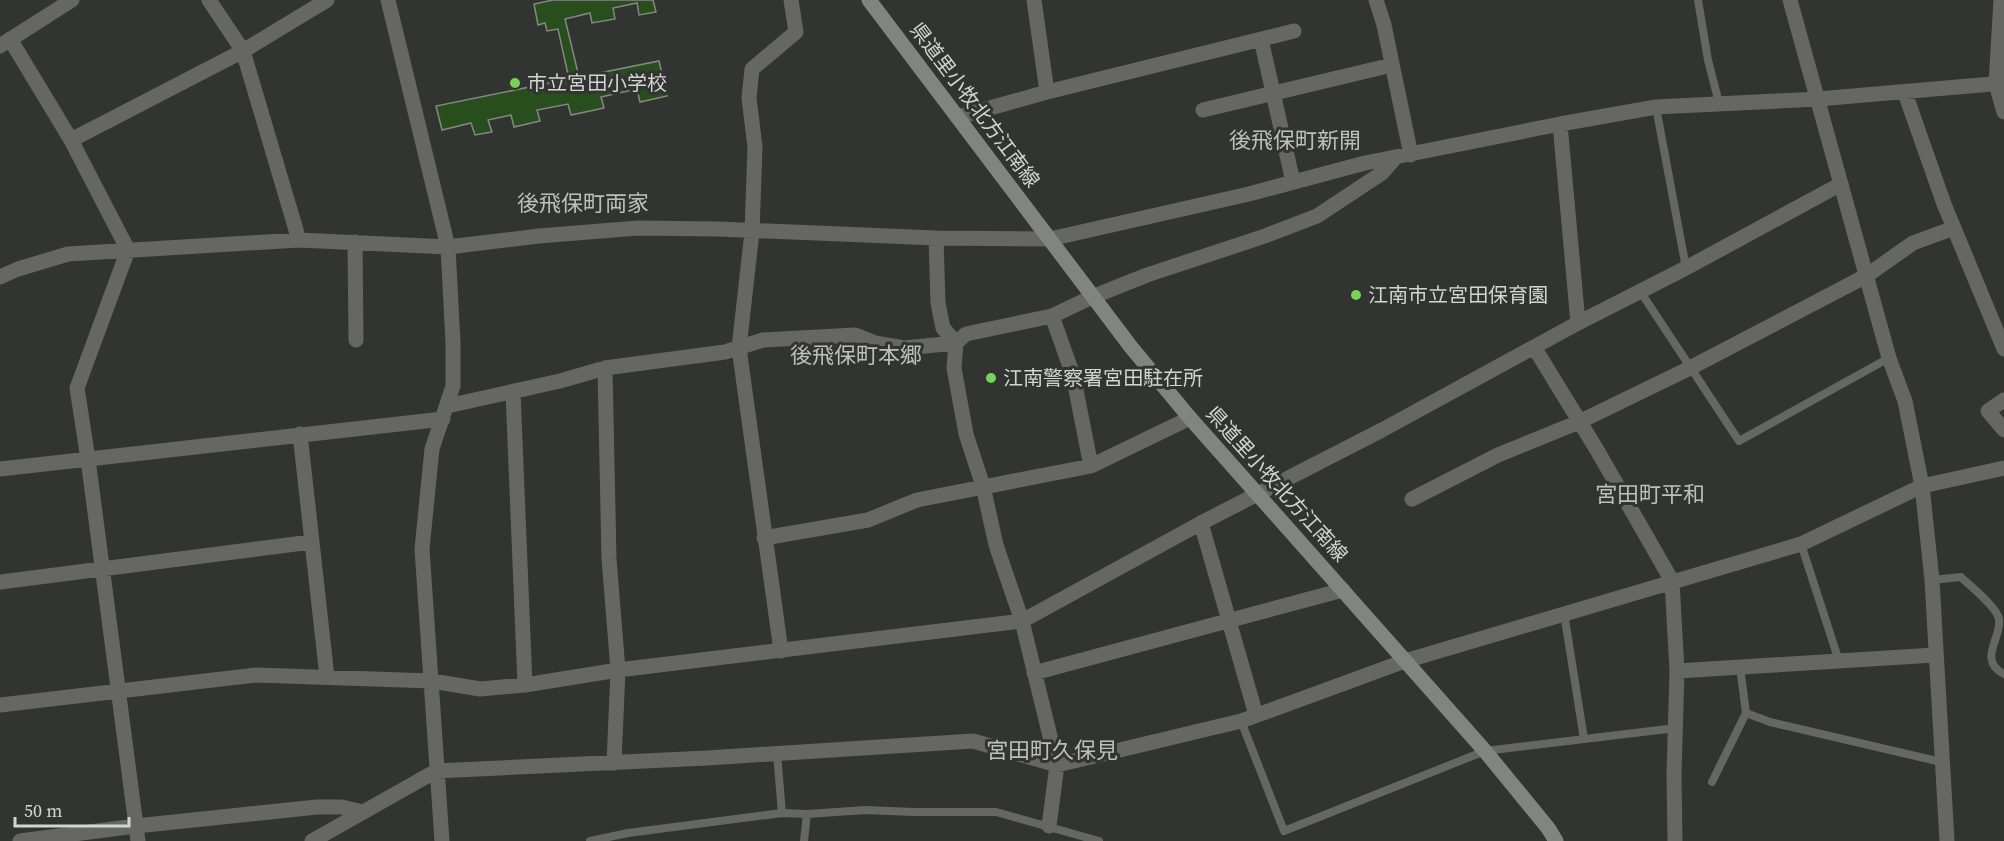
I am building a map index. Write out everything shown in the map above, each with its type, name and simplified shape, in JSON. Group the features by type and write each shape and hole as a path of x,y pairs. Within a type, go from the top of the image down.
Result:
{"main road":[{"name":"県道里小牧北方江南線","path":"869,0 1092,297 1190,418 1485,751 1557,841"}],"street":[{"path":"209,0 243,51 299,240"},
{"path":"71,140 243,51 327,0"},
{"path":"388,0 448,247 453,386 432,449 422,549 442,841"},
{"path":"781,651 739,348 753,232 755,147 750,98 752,69 796,32 791,0"},
{"path":"1034,0 1047,92"},
{"path":"1376,0 1384,25 1411,155"},
{"path":"1790,0 1889,358 1905,401 1922,486 1932,580 1947,841"},
{"path":"2001,0 2001,85 2004,112"},
{"path":"68,1 5,43 71,140 128,250 77,388 137,834"},
{"path":"958,117 1047,92 1294,31"},
{"path":"1261,39 1293,182"},
{"path":"1203,110 1392,65"},
{"path":"0,277 68,254 299,240 448,247 538,236 638,228 936,238 1050,239 1395,158 1656,107 1818,99 2001,85"},
{"path":"1905,93 1944,204 2004,349"},
{"path":"1560,124 1578,322"},
{"path":"0,469 300,434 445,412 606,368 725,352 763,340 855,335 875,343 904,348 956,343 966,334 1052,316 1147,275 1265,236 1317,216 1382,173 1395,158"},
{"path":"0,705 256,675 432,681 480,689 1022,621 1201,523 1382,430 1578,322 1686,268 1841,184"},
{"path":"1412,499 1498,455 1579,422 1690,368 1866,276 1913,243 1954,228"},
{"path":"936,238 938,303 943,328 956,343 954,368 966,434 983,486 996,545 1022,621 1057,765 1048,826"},
{"path":"355,242 356,340"},
{"path":"1052,316 1073,375 1091,466"},
{"path":"1534,347 1672,581 1677,671 1675,841"},
{"path":"606,368 609,559 618,670 614,763"},
{"path":"513,392 525,684"},
{"path":"2004,400 1988,411 2004,430"},
{"path":"764,538 868,520 917,500 1091,466 1190,418"},
{"path":"300,434 327,677"},
{"path":"312,841 436,771 777,754 973,741 1057,765 1248,718 1405,661 1801,544 1922,486 2004,468"},
{"path":"1201,523 1229,621 1248,718"},
{"path":"0,582 311,542"},
{"path":"1034,673 1343,590"},
{"path":"1677,671 1935,655"},
{"path":"20,841 137,834 317,807 342,807 363,812"}],"lane":[{"path":"1698,0 1708,60 1719,103"},
{"path":"1656,107 1686,268"},
{"path":"1640,291 1739,441 1889,358"},
{"path":"1801,544 1839,661"},
{"path":"1932,580 1961,577 1994,610 1999,620 1991,656 1997,671 2004,674"},
{"path":"1994,610 2004,612"},
{"path":"1564,614 1584,739"},
{"path":"1712,782 1746,713 1740,667"},
{"path":"1746,713 1770,722 1941,762"},
{"path":"1248,718 1284,831 1485,751 1676,728"},
{"path":"777,754 782,813"},
{"path":"590,841 628,833 782,813 807,814 866,810 996,812 1099,841"},
{"path":"804,841 807,814"}],"building":[{"path":"553,0 653,0 656,12 639,15 637,3 613,8 615,19 592,23 590,13 565,19 579,77 659,61 667,96 640,102 637,89 601,97 604,108 571,115 568,104 537,110 540,121 514,127 511,115 488,120 492,132 475,135 471,123 442,130 436,106 569,79 558,29 547,31 545,23 538,25 534,4"}],"place":[{"name":"市立宮田小学校","path":"515,83"},
{"name":"江南市立宮田保育園","path":"1356,295"},
{"name":"江南警察署宮田駐在所","path":"991,378"}],"district":[{"name":"後飛保町新開","path":"1295,140"},
{"name":"後飛保町両家","path":"583,203"},
{"name":"後飛保町本郷","path":"856,355"},
{"name":"宮田町平和","path":"1650,494"},
{"name":"宮田町久保見","path":"1052,750"}]}
